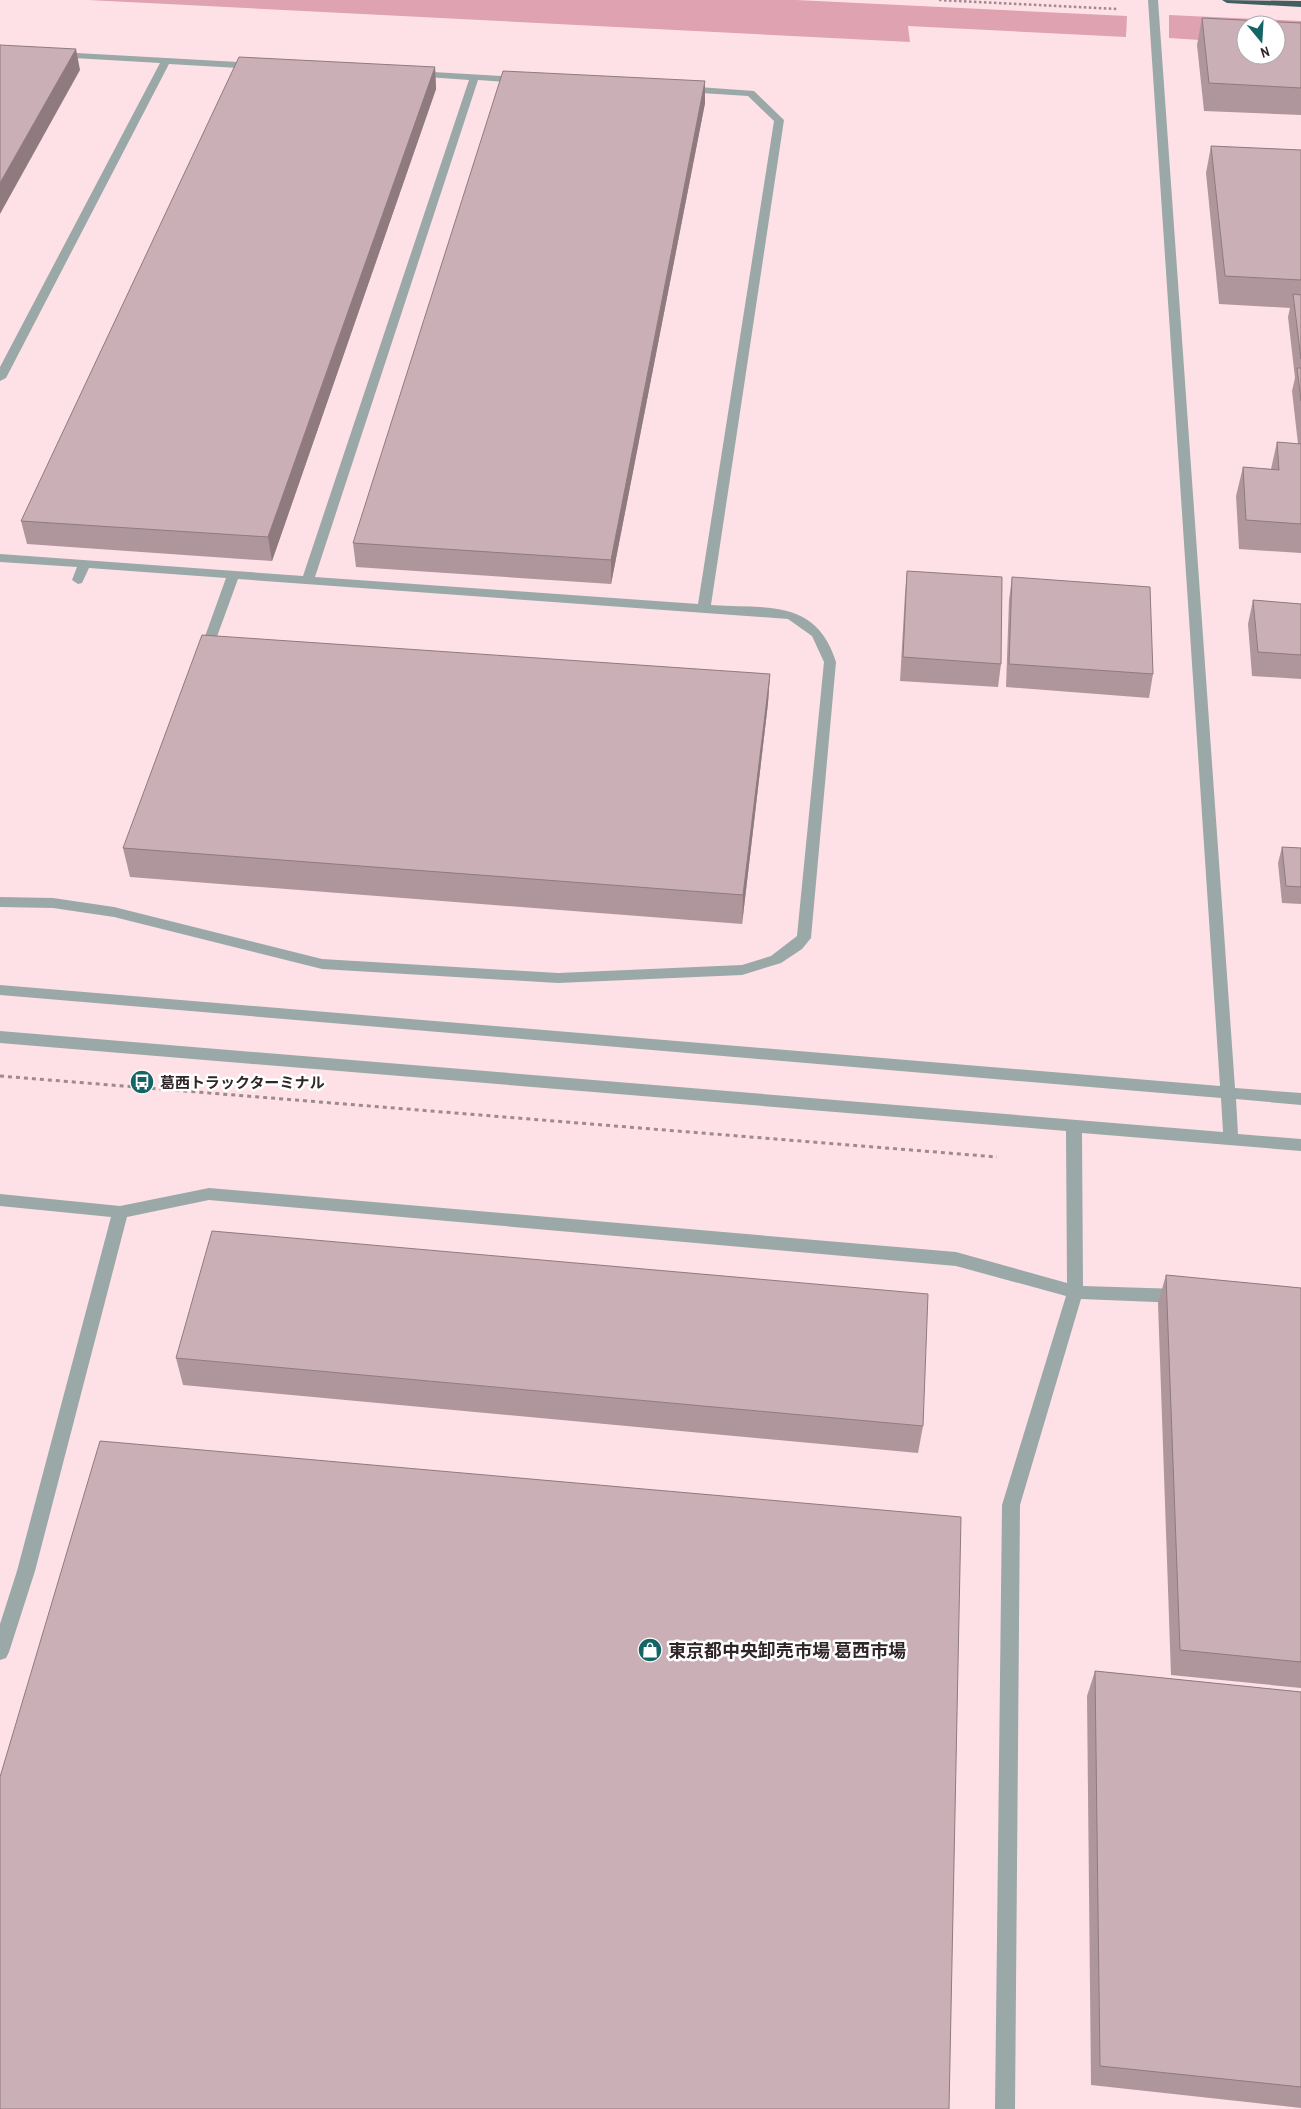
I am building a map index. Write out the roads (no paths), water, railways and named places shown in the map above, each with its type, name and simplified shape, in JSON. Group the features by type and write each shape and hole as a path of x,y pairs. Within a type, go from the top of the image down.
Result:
{"highway":[{"path":"1227,0 1301,4"}],"street":[{"path":"1153,0 1230,1138"},
{"path":"48,54 263,66"},
{"path":"0,378 166,61"},
{"path":"407,74 534,81"},
{"path":"308,580 474,78"},
{"path":"672,88 751,93 779,120 704,608"},
{"path":"0,558 791,615 809,624 824,639 830,662 804,938 788,954 769,964 742,970 558,978 322,964 114,912 53,903 0,902"},
{"path":"78,580 85,564"},
{"path":"202,661 234,574"},
{"path":"0,990 1301,1099"},
{"path":"0,1037 1301,1145"},
{"path":"1005,2109 1011,1505 1075,1292 1074,1126"},
{"path":"0,1200 120,1212 209,1194 956,1259 1075,1292 1193,1296"},
{"path":"0,1652 26,1571 120,1212"}],"place":[{"name":"葛西トラックターミナル","path":"142,1082"},
{"name":"東京都中央卸売市場 葛西市場","path":"650,1650"}]}
